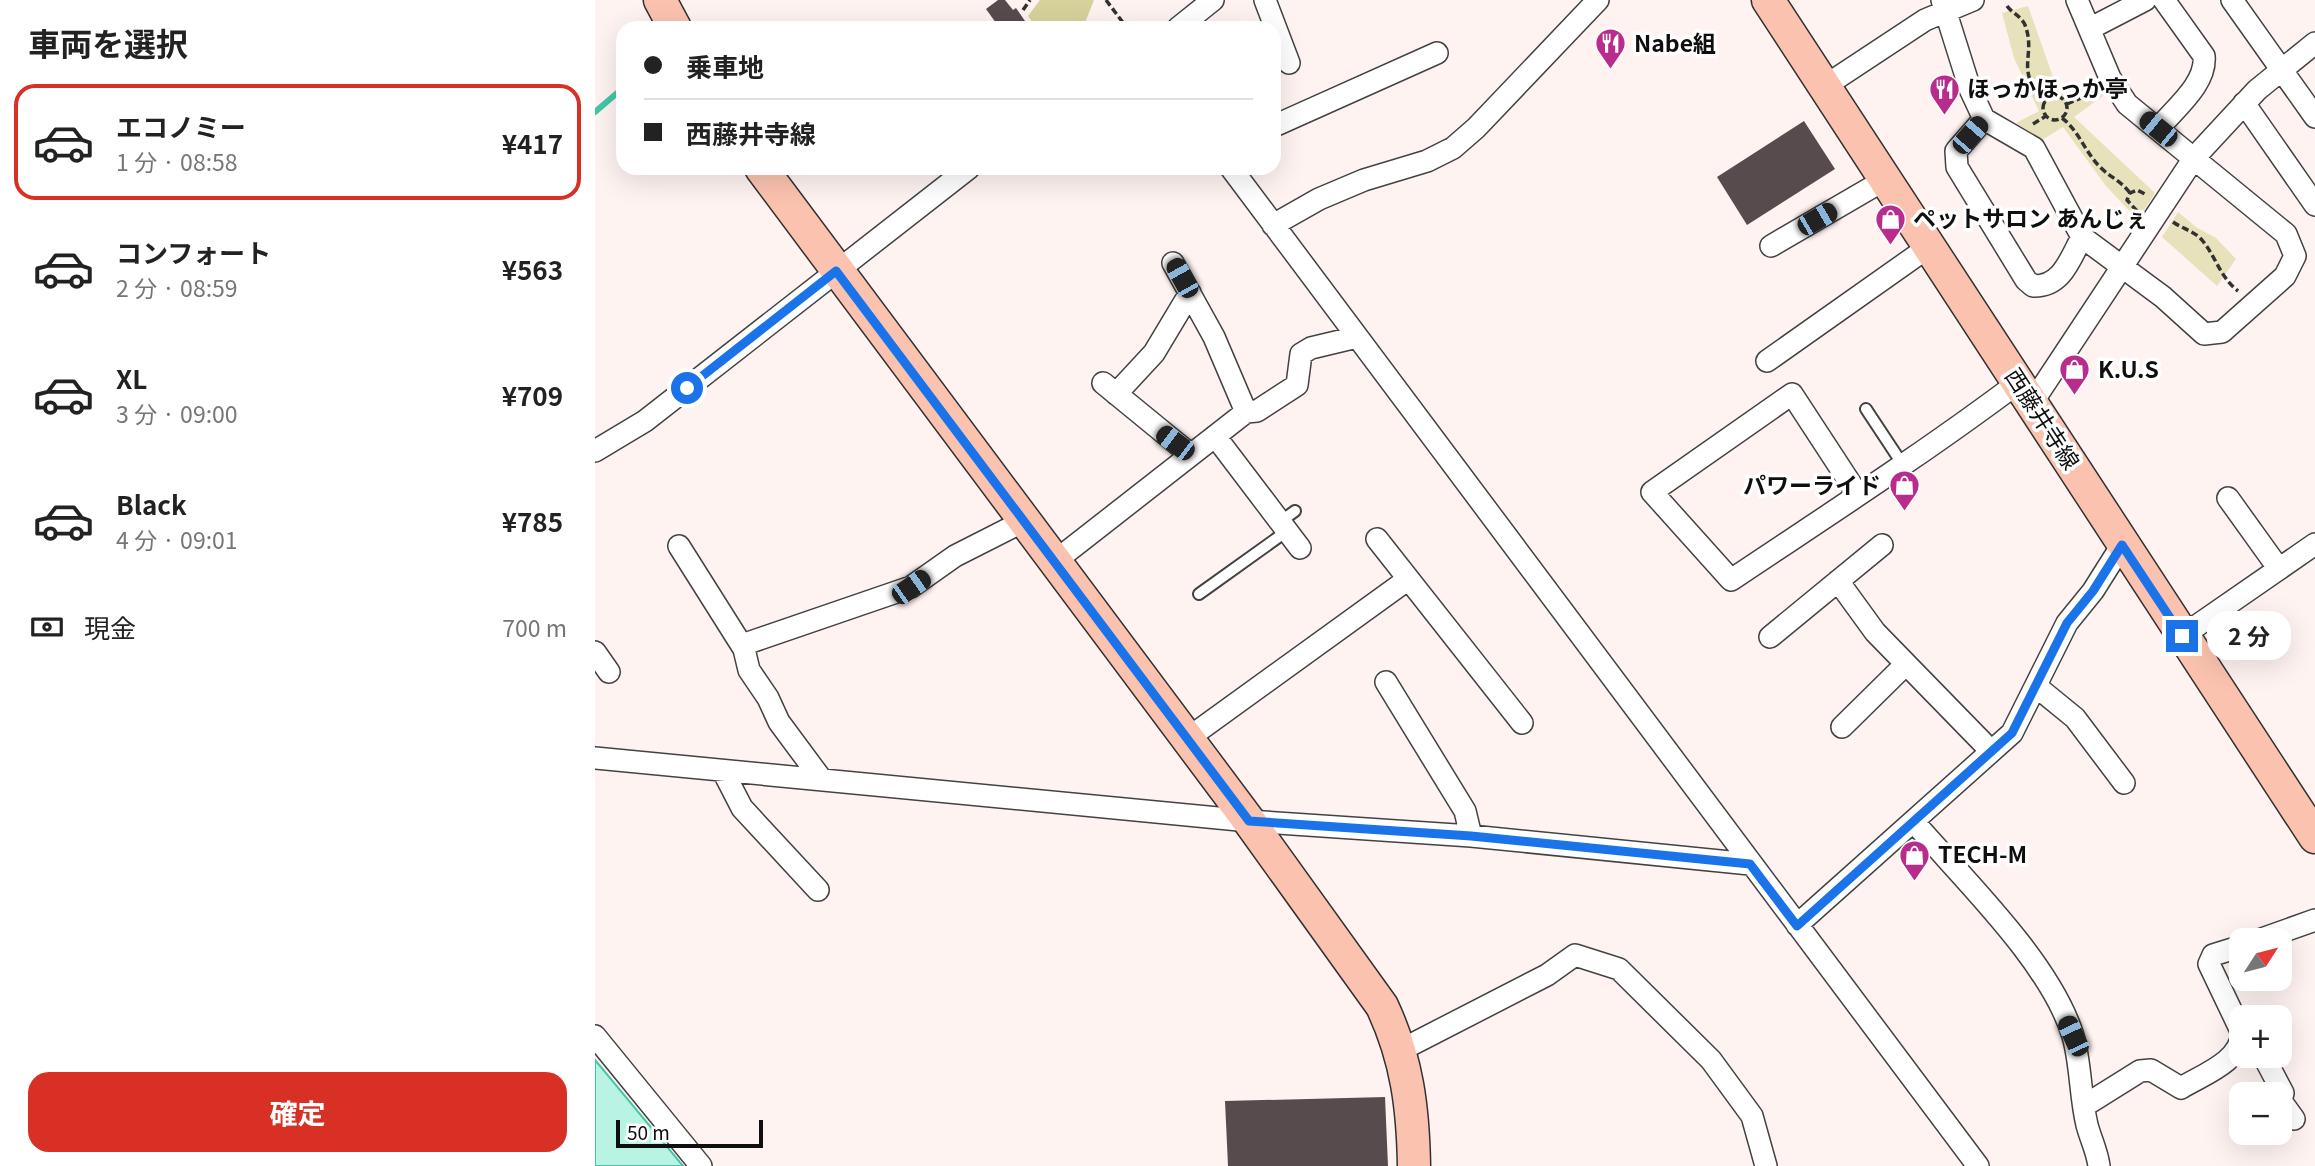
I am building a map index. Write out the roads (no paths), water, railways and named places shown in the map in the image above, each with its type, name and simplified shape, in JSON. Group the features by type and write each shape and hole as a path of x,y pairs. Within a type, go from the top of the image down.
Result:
{"street":[{"path":"660,0 671,21"},
{"path":"1187,21 1213,0"},
{"path":"1265,0 1273,21"},
{"path":"1273,225 1319,199 1364,180 1427,161 1453,148 1476,128 1598,0"},
{"name":"西藤井寺線","path":"1768,0 2315,837"},
{"path":"1825,86 1944,5 1973,0"},
{"path":"1944,5 1970,89 1984,118 2034,149 2082,237 2164,297 2204,334 2222,332 2285,276 2295,256 2293,246 2286,233 2127,104 2113,84 2077,0"},
{"path":"2091,28 2145,0"},
{"path":"2158,129 2200,80 2205,65 2204,56 2164,0"},
{"path":"2232,0 2315,117"},
{"path":"1281,42 1289,63"},
{"path":"1859,495 1792,394 1652,492 1731,580 1859,495 1903,465 2025,392 2123,267 2194,158 2244,103 2315,43"},
{"path":"1281,123 1437,53"},
{"path":"2244,103 2315,205"},
{"path":"1984,118 1954,158 2026,280 2033,286 2053,283 2060,277 2082,237"},
{"path":"766,175 1249,821 1383,1006 1401,1049 1412,1106 1415,1166"},
{"path":"595,451 645,421 960,175"},
{"path":"1236,175 1978,1166"},
{"path":"1771,246 1886,179"},
{"path":"1767,361 1930,246"},
{"path":"1173,263 1214,337 1246,412"},
{"path":"1190,293 1154,353 1109,389 1191,455"},
{"path":"1054,562 1246,412 1257,411 1297,385 1301,354 1311,348 1357,337"},
{"path":"1215,436 1287,521 1300,548"},
{"path":"2228,498 2279,569"},
{"path":"742,645 911,587 955,556 1024,521"},
{"path":"1377,538 1407,580 1522,723"},
{"path":"2182,636 2315,544"},
{"path":"1770,636 1882,545"},
{"path":"1797,926 2012,733 2067,623 2093,591 2122,545"},
{"path":"679,546 742,645 749,670 768,698 779,722 822,780"},
{"path":"1187,738 1407,580"},
{"path":"1838,581 1875,632 1991,751"},
{"path":"595,652 610,672"},
{"path":"1842,727 1906,664"},
{"path":"1386,682 1465,811 1471,836"},
{"path":"2037,687 2075,718 2124,783"},
{"path":"595,758 725,773 1249,821 1471,836 1750,864"},
{"path":"725,773 741,808 818,890"},
{"path":"1914,822 2019,944 2056,998 2073,1036 2084,1106 2099,1166"},
{"path":"2293,928 2315,920"},
{"path":"2229,950 2213,955 2209,964 2229,1006"},
{"path":"1401,1049 1547,975 1575,955 1619,969 1711,1060 1752,1116 1766,1166"},
{"path":"595,1036 701,1166"},
{"path":"2084,1106 2140,1071 2151,1070 2181,1088 2229,1060"},
{"path":"2270,1068 2283,1093 2281,1101 2294,1119"}],"lane":[{"path":"1865,409 1903,465"},
{"path":"1199,594 1287,521"}],"waterway":[{"path":"595,112 616,94"}],"place":[{"name":"Nabe組","path":"1611,71"},
{"name":"ほっかほっか亭","path":"1944,116"},
{"name":"ペットサロン あんじぇ","path":"1890,246"},
{"name":"K.U.S","path":"2075,397"},
{"name":"パワーライド","path":"1904,513"},
{"name":"TECH-M","path":"1915,882"}]}
